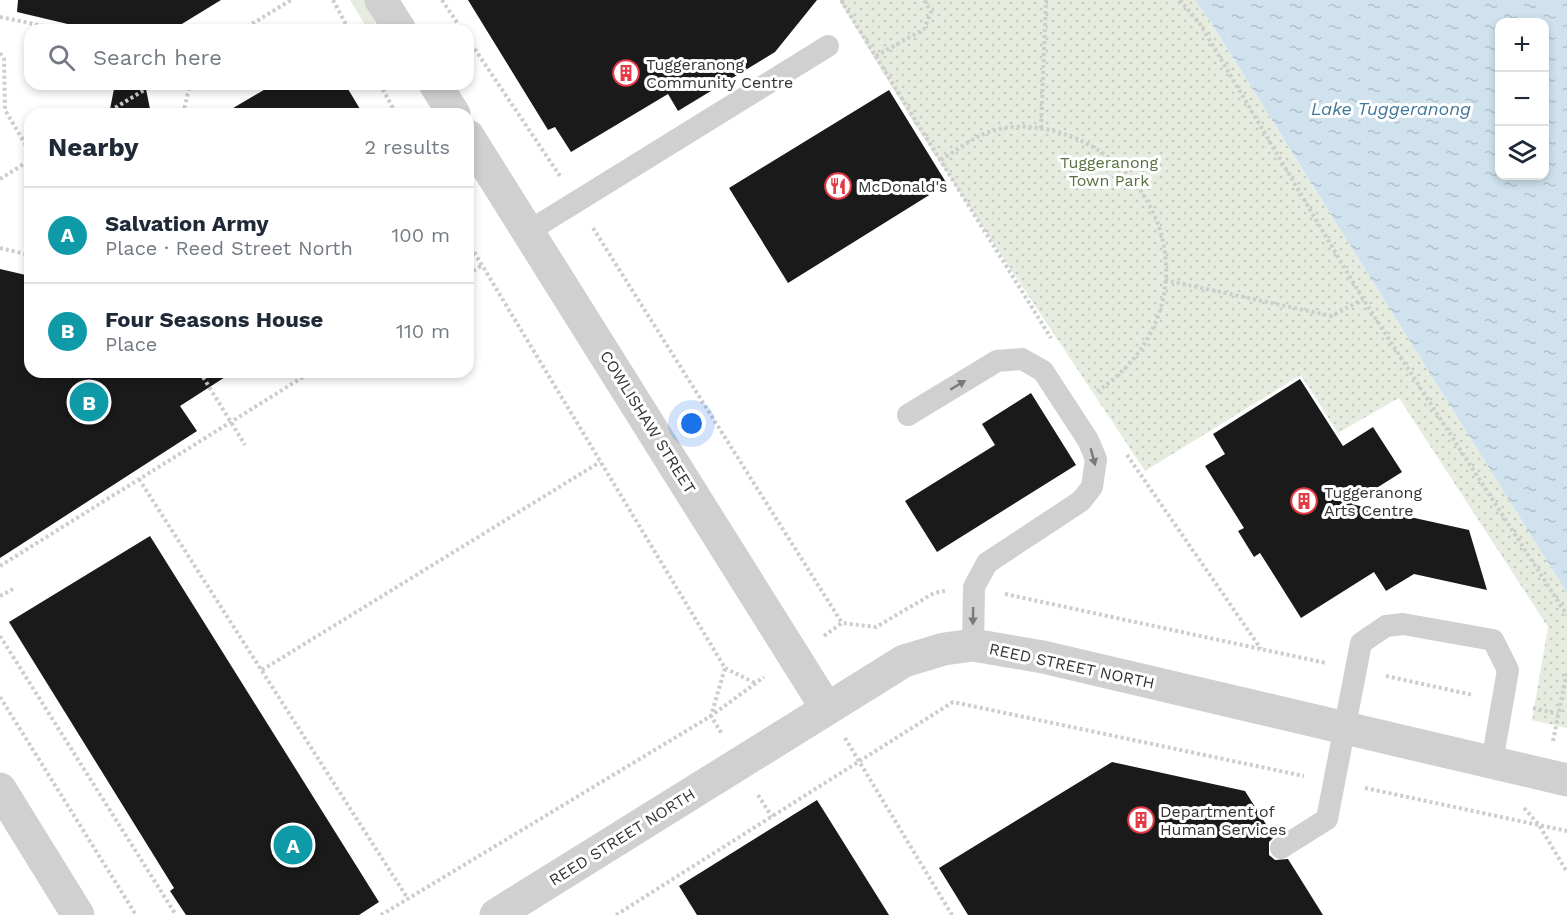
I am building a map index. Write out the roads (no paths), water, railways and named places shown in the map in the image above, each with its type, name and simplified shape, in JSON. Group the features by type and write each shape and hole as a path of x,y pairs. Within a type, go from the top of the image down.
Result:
{"street":[{"path":"381,0 396,24"},
{"path":"439,90 450,108"},
{"name":"COWLISHAW STREET","path":"474,145 827,709"},
{"name":"REED STREET NORTH","path":"496,915 904,662 944,649 973,645 1043,657 1567,780"},
{"path":"0,789 78,915"}],"lane":[{"path":"529,231 828,46"},
{"path":"908,415 997,361 1022,359 1043,371 1088,440 1096,459 1092,487 1082,501 987,564 974,587 973,645"},
{"path":"1281,849 1327,819 1361,643 1386,626 1420,626 1483,636 1492,640 1508,670 1492,762"}],"water":[{"name":"Lake Tuggeranong","path":"1195,0 1567,0 1567,593 1208,18"}],"place":[{"name":"Tuggeranong Community Centre","path":"626,73"},
{"name":"McDonald's","path":"838,186"},
{"name":"Four Seasons House","path":"89,402"},
{"name":"Tuggeranong Arts Centre","path":"1304,501"},
{"name":"Department of Human Services","path":"1141,820"},
{"name":"Salvation Army","path":"293,845"}],"park label":[{"name":"Tuggeranong Town Park","path":"1109,171"}]}
